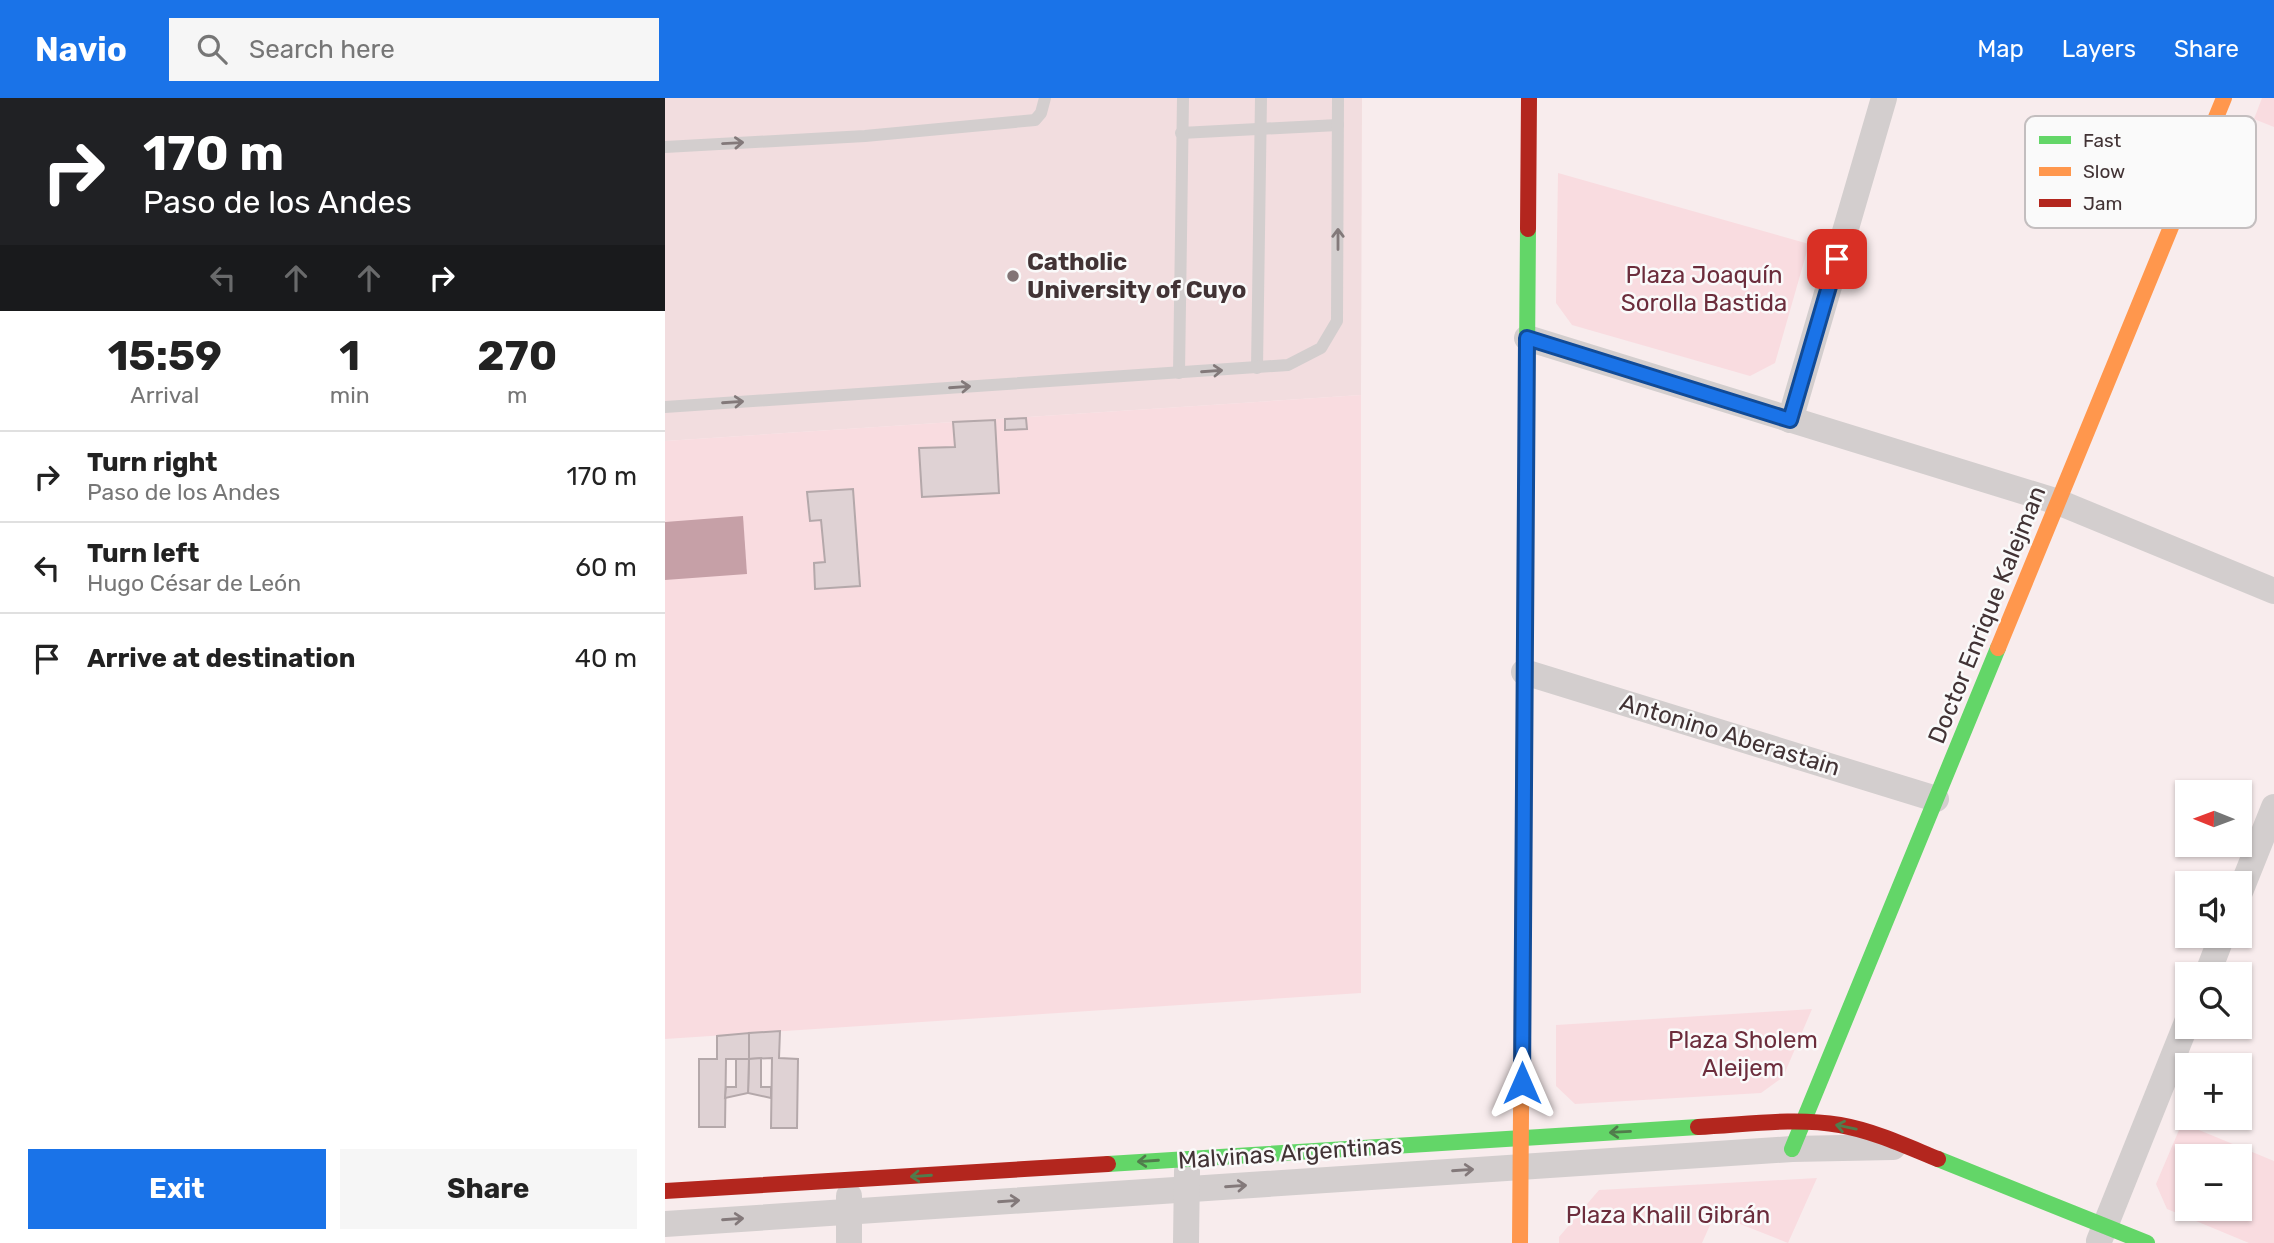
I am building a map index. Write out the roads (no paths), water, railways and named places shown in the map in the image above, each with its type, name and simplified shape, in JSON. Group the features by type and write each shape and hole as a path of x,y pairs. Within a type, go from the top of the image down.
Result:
{"street":[{"path":"1520,1243 1528,98"},
{"path":"1790,420 1884,98"},
{"name":"Doctor Enrique Kalejman","path":"2217,116 2224,98"},
{"name":"Doctor Enrique Kalejman","path":"1792,1149 2171,228"},
{"path":"1527,338 2058,502 2274,591"},
{"name":"Antonino Aberastain","path":"1524,672 1936,799"},
{"path":"2248,871 2274,807"},
{"path":"2102,1235 2180,1039"},
{"name":"Malvinas Argentinas","path":"665,1191 1803,1121 1840,1125 1874,1133 1911,1147 2102,1235 2147,1243"},
{"name":"Malvinas Argentinas","path":"665,1224 1792,1149 1911,1147"},
{"path":"1186,1243 1187,1159"},
{"path":"849,1243 850,1180"}],"lane":[{"path":"665,147 865,136 1035,120 1041,113 1045,98"},
{"path":"1179,373 1183,98"},
{"path":"1257,368 1261,98"},
{"path":"665,407 1287,365 1321,348 1337,321 1338,98"},
{"path":"1181,133 1338,125"}],"place":[{"name":"Catholic University of Cuyo","path":"1013,276"}],"park label":[{"name":"Plaza Joaquín Sorolla Bastida","path":"1704,289"},
{"name":"Plaza Sholem Aleijem","path":"1743,1054"},
{"name":"Plaza Khalil Gibrán","path":"1668,1215"}]}
